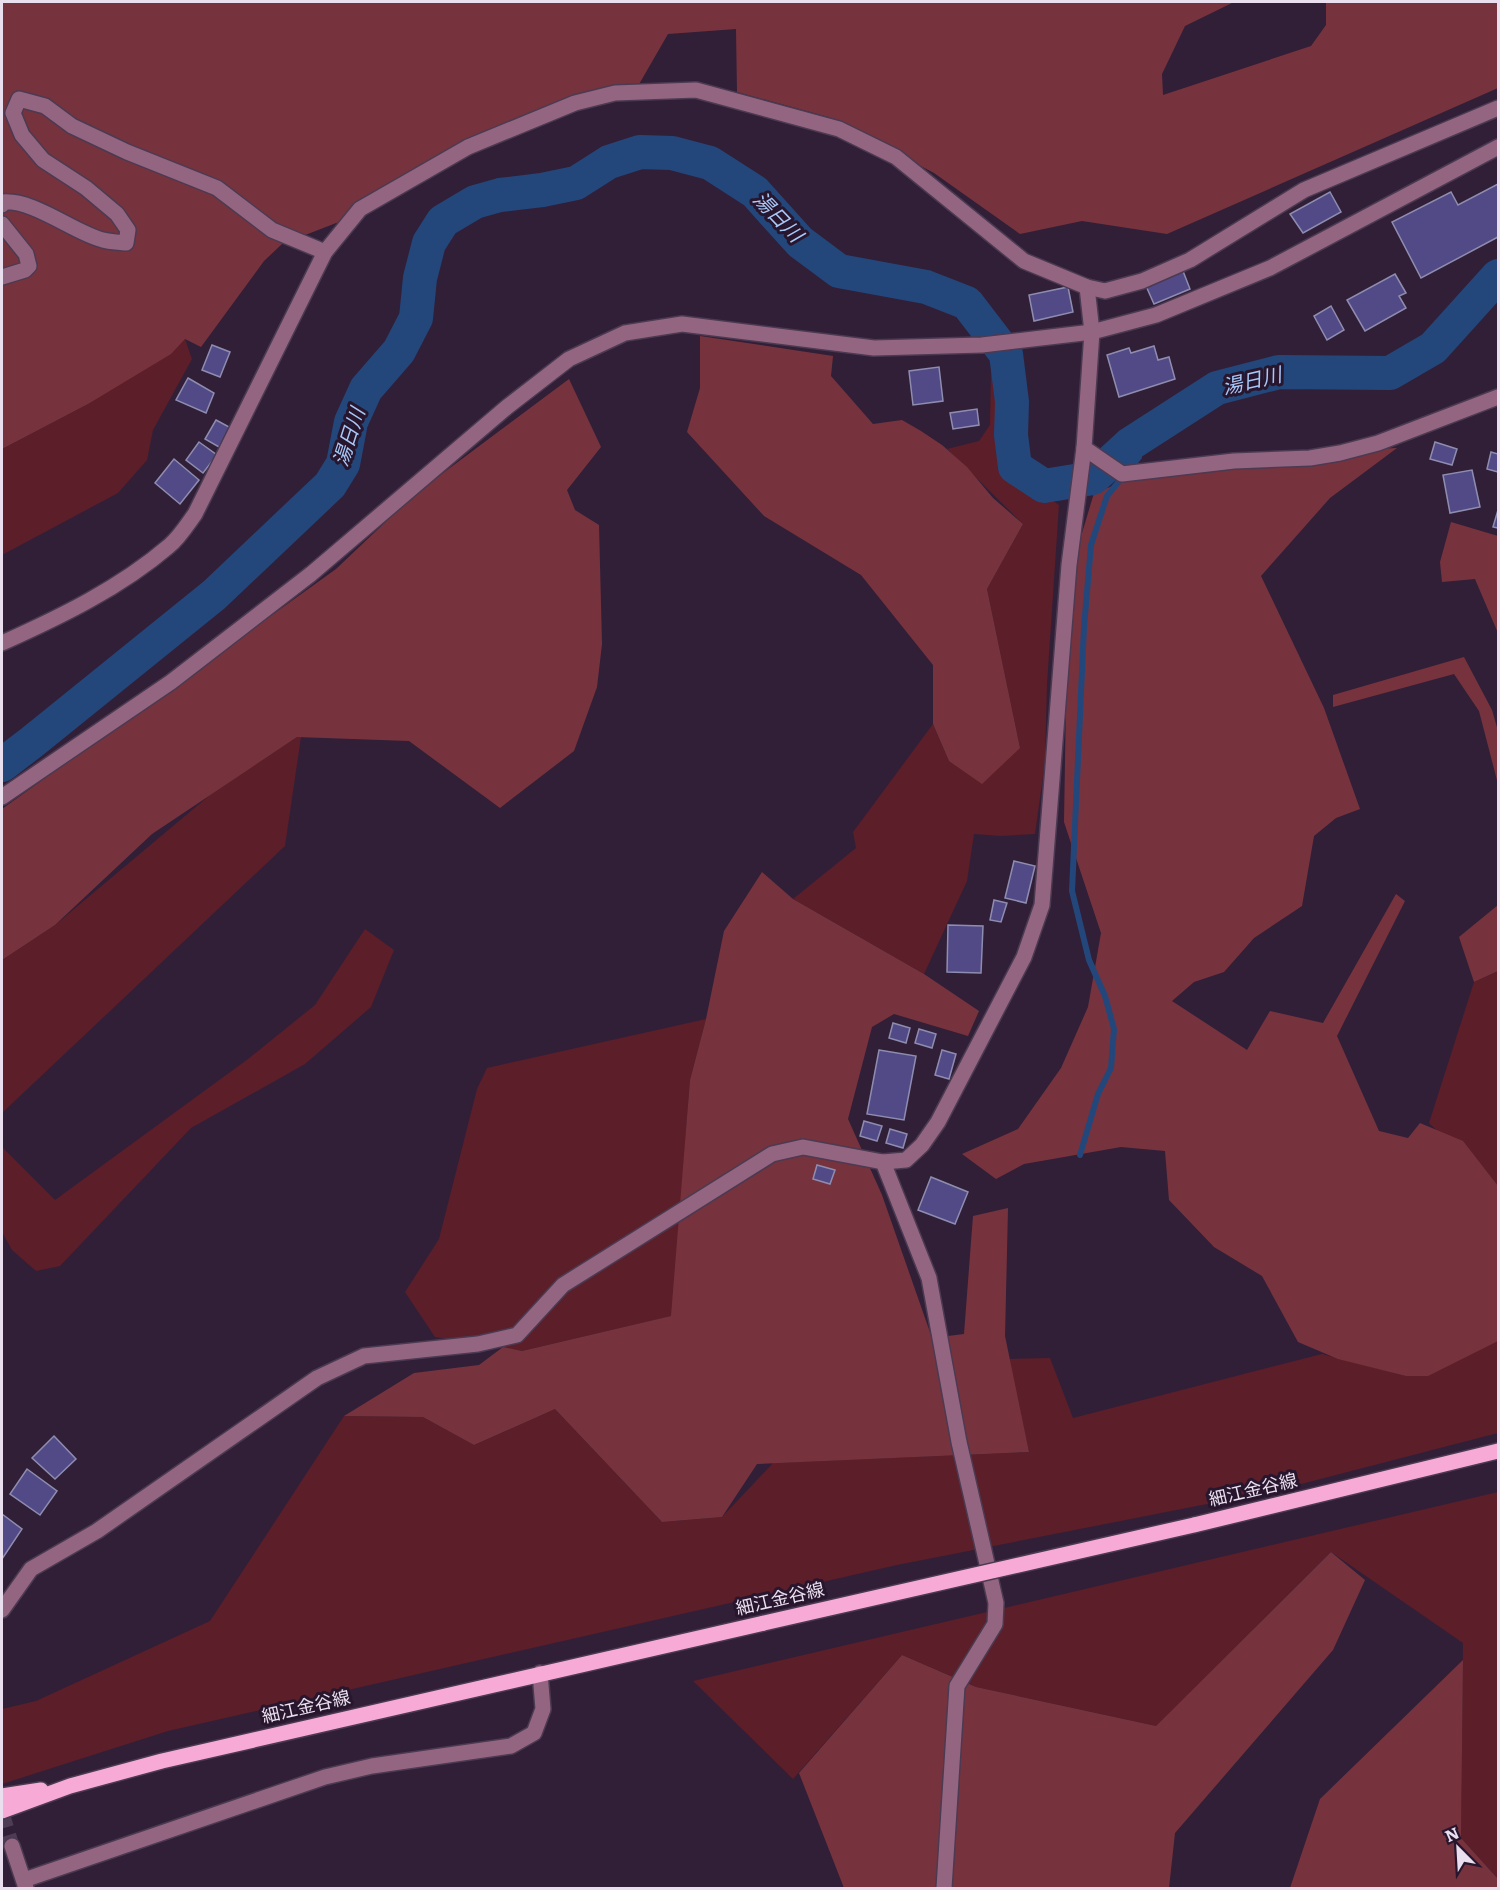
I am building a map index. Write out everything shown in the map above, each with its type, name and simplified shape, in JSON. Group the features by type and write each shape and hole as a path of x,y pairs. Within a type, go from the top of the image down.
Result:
{"main road":[{"name":"細江金谷線","path":"2,1811 70,1786 257,1738 1194,1524 1498,1451"},
{"name":"細江金谷線","path":"2,1796 70,1786"}],"street":[{"path":"2,643 94,597 125,579 171,545 195,514 325,252 360,209 468,147 575,103 615,93 696,90 839,129 897,157 1024,261 1088,287 1105,291 1142,281 1190,260 1304,190 1498,108"},
{"path":"2,205 2,202 10,201 51,215 101,240 126,243 128,230 117,214 86,188 43,160 22,135 13,114 19,99 45,106 72,126 127,152 217,188 272,230 325,252"},
{"path":"2,797 171,682 311,574 507,407 569,359 625,333 682,324 874,348 982,345 1092,332 1156,315 1270,268 1498,147"},
{"path":"2,224 26,255 29,266 25,270 2,277"},
{"path":"2,1610 31,1569 97,1531 317,1378 364,1356 478,1344 517,1335 563,1284 772,1154 803,1147 883,1162 906,1160 922,1144 938,1122 1024,957 1042,905 1069,565 1084,448 1092,332 1088,287"},
{"path":"1084,448 1122,474 1234,461 1310,458 1340,453 1378,442 1498,397"},
{"path":"883,1162 929,1278 959,1442 996,1603 995,1624 957,1686 944,1888"},
{"path":"12,1846 25,1884 325,1777 372,1766 511,1746 534,1733 543,1709 540,1673"}],"shaded area":[{"path":"2,2 1234,2 1185,26 1162,74 1163,95 1311,46 1326,25 1326,2 1498,2 1498,88 1167,234 1082,221 1020,234 934,173 828,117 737,92 736,29 668,34 638,86 482,134 349,218 282,244 264,261 201,347 185,339 171,354 88,404 2,449"},
{"path":"700,336 833,356 831,376 873,424 902,420 942,445 967,467 993,498 1023,524 987,589 1020,748 982,784 949,761 933,724 933,665 861,575 764,516 687,432 700,388"},
{"path":"185,339 192,359 153,430 147,460 118,493 2,555 2,449 88,404"},
{"path":"991,367 1002,382 1013,472 1059,505 1047,684 1045,762 1035,834 1001,836 974,834 967,881 924,974 793,899 856,848 853,832 933,724 949,761 1020,748 987,589 1023,524 947,449 979,441 990,425"},
{"path":"569,379 601,447 567,490 575,510 599,525 602,644 597,687 574,751 500,808 409,741 297,737 152,834 55,925 2,960 2,809 336,569 415,494"},
{"path":"1397,448 1330,498 1261,576 1324,708 1360,809 1336,818 1314,836 1302,906 1254,938 1224,972 1194,982 1172,1001 1247,1050 1270,1011 1323,1023 1396,894 1405,901 1337,1036 1379,1131 1408,1138 1420,1123 1463,1141 1498,1186 1498,1341 1428,1376 1406,1376 1338,1359 1298,1342 1262,1276 1214,1247 1169,1200 1165,1151 1121,1147 1024,1164 996,1179 962,1154 1018,1129 1061,1068 1088,1007 1101,933 1064,822 1068,580 1094,493 1153,471 1351,450"},
{"path":"1451,522 1498,536 1498,633 1475,579 1442,582 1440,562"},
{"path":"1464,657 1492,710 1498,731 1498,784 1479,711 1454,674 1333,707 1333,695"},
{"path":"297,737 301,737 285,846 2,1113 2,960 55,925 210,795"},
{"path":"762,872 793,899 924,974 979,1011 968,1036 894,1014 872,1027 848,1119 882,1195 932,1338 964,1334 973,1216 1008,1208 1005,1336 1029,1452 757,1464 722,1517 662,1522 555,1409 474,1445 423,1417 344,1416 414,1373 479,1365 503,1347 522,1351 671,1316 690,1080 706,1019 724,931"},
{"path":"1498,905 1498,971 1474,982 1459,937"},
{"path":"365,929 394,950 371,1007 305,1064 191,1128 60,1266 36,1271 12,1250 2,1232 2,1147 55,1200 248,1059 315,1005"},
{"path":"1498,971 1498,1189 1429,1123 1474,982"},
{"path":"706,1019 690,1080 672,1316 522,1351 435,1337 405,1292 439,1239 477,1089 487,1068"},
{"path":"1498,1339 1498,1433 1278,1490 897,1565 168,1731 2,1784 2,1709 36,1701 210,1621 344,1416 423,1417 474,1445 555,1409 662,1522 722,1517 773,1463 1029,1452 1008,1359 1050,1358 1073,1418 1322,1354 1406,1376"},
{"path":"1498,1492 1498,1879 1461,1838 1463,1643 1331,1552 1156,1726 976,1687 902,1655 793,1779 693,1681"},
{"path":"1331,1552 1365,1580 1333,1650 1175,1833 1169,1888 844,1888 799,1773 902,1655 976,1687 1156,1726"},
{"path":"1463,1660 1461,1838 1498,1879 1498,1888 1290,1888 1320,1799"}],"building":[{"path":"1498,184 1498,237 1421,278 1392,222 1451,192 1458,205"},
{"path":"1330,192 1341,212 1303,233 1290,214"},
{"path":"1183,271 1190,289 1154,304 1146,286"},
{"path":"1395,274 1406,293 1399,296 1406,308 1365,331 1347,300"},
{"path":"1068,287 1073,312 1034,321 1029,295"},
{"path":"1331,306 1344,330 1327,340 1314,316"},
{"path":"212,345 230,352 220,377 202,370"},
{"path":"1154,346 1158,360 1169,357 1175,379 1119,397 1107,355 1129,348 1131,353"},
{"path":"939,367 943,401 913,405 909,371"},
{"path":"188,378 214,393 206,413 176,400"},
{"path":"977,409 979,425 953,429 950,413"},
{"path":"216,420 231,428 219,447 205,439"},
{"path":"199,442 217,455 203,473 186,460"},
{"path":"1435,442 1457,449 1452,465 1430,459"},
{"path":"1491,452 1498,454 1498,472 1487,469"},
{"path":"174,459 199,480 180,504 155,483"},
{"path":"1472,470 1480,507 1450,513 1443,475"},
{"path":"1498,510 1498,528 1493,527"},
{"path":"1014,861 1035,866 1026,903 1005,898"},
{"path":"994,900 1007,903 1001,922 990,920"},
{"path":"948,925 983,926 981,973 947,972"},
{"path":"893,1023 910,1028 906,1043 889,1038"},
{"path":"919,1029 936,1034 932,1048 915,1043"},
{"path":"879,1050 916,1056 904,1120 867,1114"},
{"path":"942,1050 956,1054 949,1079 935,1075"},
{"path":"864,1121 882,1126 877,1141 860,1136"},
{"path":"890,1129 907,1134 903,1148 886,1143"},
{"path":"817,1165 835,1170 830,1184 813,1179"},
{"path":"931,1177 968,1192 955,1224 918,1210"},
{"path":"54,1436 76,1459 55,1479 32,1458"},
{"path":"27,1469 57,1491 40,1515 10,1494"},
{"path":"2,1514 22,1529 2,1559"}],"waterway":[{"name":"湯日川","path":"2,765 214,595 330,485 343,464 351,422 366,389 399,351 416,318 420,278 429,243 443,221 475,202 500,195 576,183 609,162 640,152 672,153 710,163 755,192 800,242 839,271 926,287 967,303 1006,354 1012,402 1011,435 1015,467 1044,486 1093,478 1130,444 1217,388 1279,372 1390,373 1433,348 1498,276"},
{"path":"1080,1155 1098,1094 1111,1068 1114,1029 1105,996 1089,960 1072,891 1084,627 1091,545 1107,496 1139,457 1130,444"}],"tunnel":[{"path":"2,1813 12,1846"}]}
